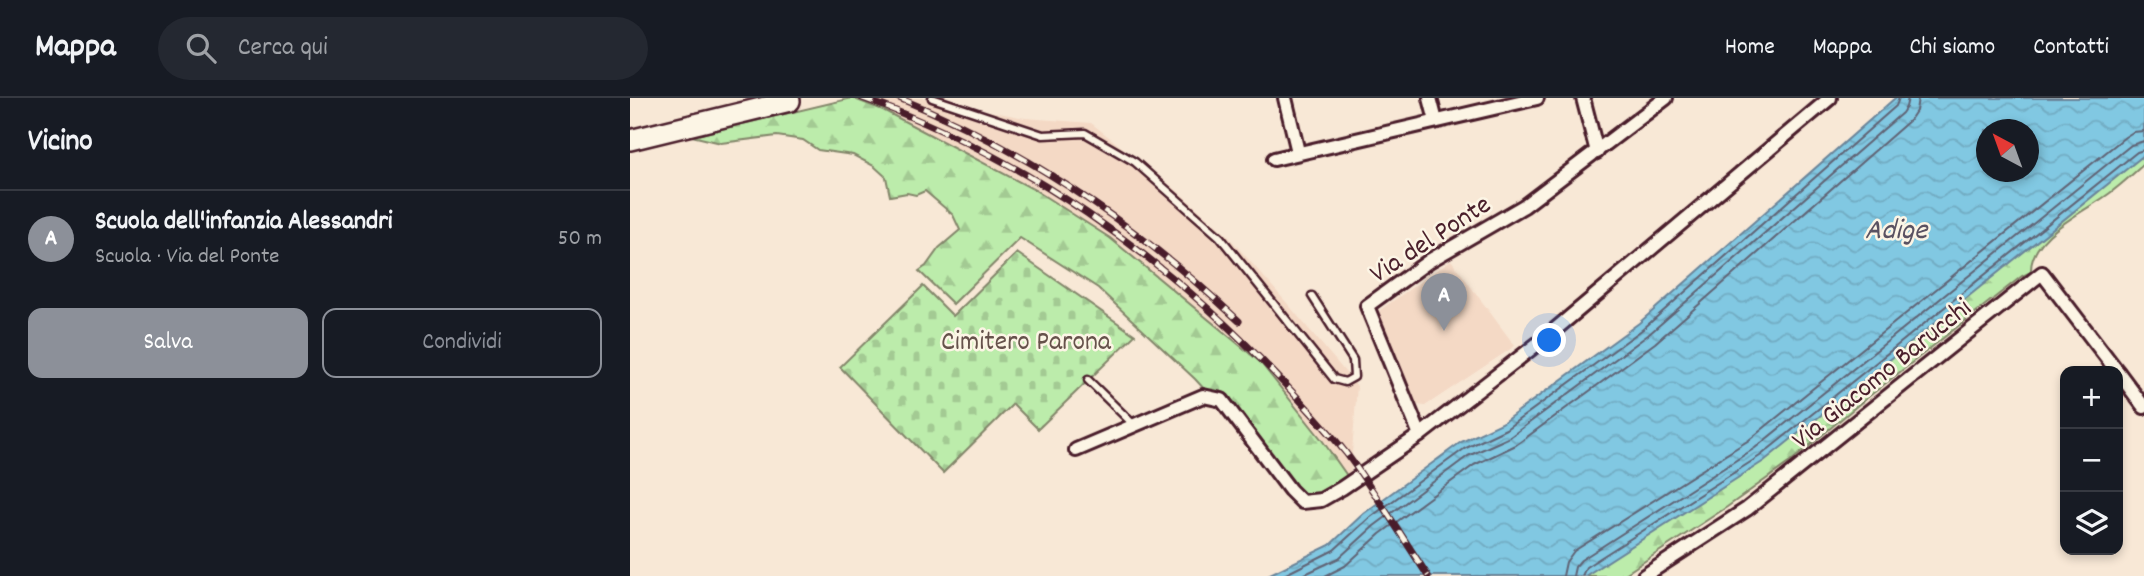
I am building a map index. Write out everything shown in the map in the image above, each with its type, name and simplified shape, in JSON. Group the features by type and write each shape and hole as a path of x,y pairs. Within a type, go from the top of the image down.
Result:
{"main road":[{"path":"630,140 790,101"}],"street":[{"path":"1285,98 1298,152"},
{"path":"1430,98 1436,121"},
{"path":"1274,159 1537,98"},
{"path":"1583,98 1597,152"},
{"name":"Via del Ponte","path":"1420,435 1367,306 1429,261 1524,206 1666,98"},
{"path":"1076,450 1203,396 1222,400 1302,502 1321,500 1420,435 1545,338 1830,98"},
{"name":"Via Giacomo Barucchi","path":"1644,576 1747,509 2042,273 2112,366"},
{"name":"Via Giacomo Barucchi","path":"2123,380 2144,407"}],"lane":[{"path":"932,98 1043,135 1085,133 1135,162 1220,237 1334,379 1345,382 1354,377 1353,359 1312,296"},
{"path":"1088,380 1134,425"}],"shaded area":[{"path":"852,98 933,98 941,102 1025,118 1091,123 1175,189 1227,235 1357,386 1350,480 1260,362 1110,238 1035,190 982,161"},
{"path":"1451,260 1515,346 1425,406 1418,405 1413,399 1379,316 1380,310"}],"green space":[{"path":"852,98 883,110 1035,190 1110,238 1260,362 1350,480 1314,503 1298,491 1195,379 1098,288 1020,238 953,304 919,271 939,248 960,230 953,215 925,191 916,195 907,193 890,196 886,177 874,166 853,155 818,150 803,140 777,136 721,143 692,136"},
{"path":"2144,139 2144,164 2110,193 2049,236 2033,259 2031,272 2022,276 1858,405 1790,462 1622,576 1578,576"},
{"name":"Cimitero Parona","path":"1017,253 1135,335 1038,429 1013,404 943,473 840,367 923,286 953,316"}],"water":[{"name":"Adige","path":"1895,98 2144,98 2144,155 1764,461 1585,576 1266,576 1330,545 1363,514 1461,442 1502,423 1639,323"}],"railway":[{"path":"862,98 921,121 1034,179 1087,213 1187,290 1279,378 1338,443 1428,576"},
{"path":"899,98 992,141 1079,193 1162,254 1239,321"}],"place":[{"name":"Scuola dell'infanzia Alessandri","path":"1444,331"}]}
